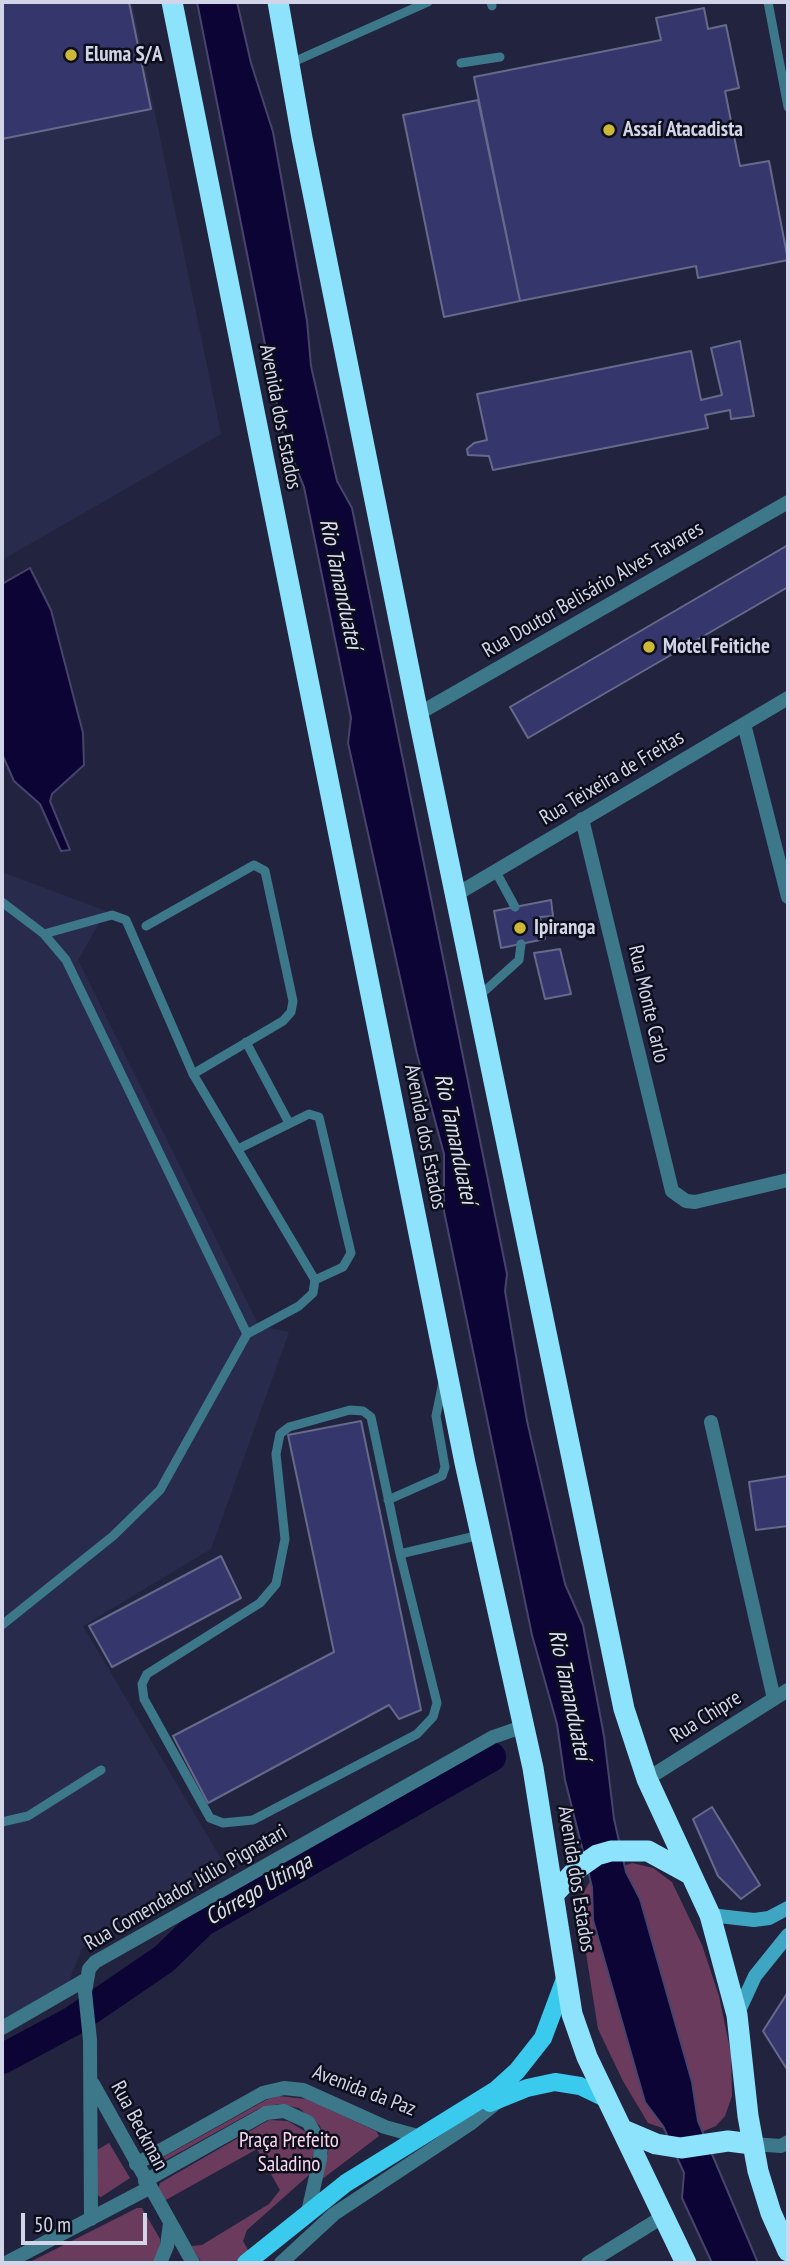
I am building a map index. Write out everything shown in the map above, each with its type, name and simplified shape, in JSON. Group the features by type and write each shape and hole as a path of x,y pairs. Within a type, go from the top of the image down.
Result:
{"highway":[{"name":"Avenida dos Estados","path":"172,2 446,1370 480,1535 525,1726 555,1893 565,1979 579,2037 686,2263"},
{"path":"278,2 291,63 302,138 418,714 624,1709 647,1779 710,1915 737,2015 752,2144 767,2203 788,2251"},
{"path":"555,1893 585,1863 597,1855 626,1849 648,1851 692,1875"},
{"path":"623,2130 666,2147 681,2148 718,2143 752,2144"}],"main road":[{"path":"710,1915 754,1920 769,1918 788,1908"},
{"path":"737,2015 755,1976 788,1935"},
{"name":"Avenida da Paz","path":"464,2113 517,2071 542,2038 565,1979"},
{"name":"Avenida da Paz","path":"421,2137 464,2113 504,2096 555,2082 580,2087 607,2099"},
{"path":"246,2263 304,2215 379,2161 421,2137"}],"street":[{"name":"Rua Doutor Belisário Alves Tavares","path":"418,714 788,502"},
{"name":"Rua Teixeira de Freitas","path":"457,894 788,698"},
{"path":"744,724 788,897"},
{"name":"Rua Monte Carlo","path":"582,819 668,1183 686,1201 695,1202 788,1180"},
{"path":"711,1422 774,1699"},
{"name":"Rua Chipre","path":"647,1779 788,1690"},
{"name":"Rua Comendador Júlio Pignatari","path":"91,2219 91,2081 85,1980 95,1962 503,1732 525,1726"},
{"path":"2,2028 85,1980"},
{"name":"Rua Beckman","path":"91,2081 193,2263"},
{"name":"Avenida da Paz","path":"136,2164 263,2093 284,2088 303,2090 385,2127 421,2137"},
{"path":"281,2263 345,2206 470,2124 504,2096"},
{"path":"6,2263 91,2219 266,2113 284,2111 308,2122 321,2144 320,2160 304,2215"},
{"path":"752,2144 780,2146 788,2142"},
{"path":"588,2263 664,2216"},
{"path":"165,2261 170,2223"}],"lane":[{"path":"291,63 428,2"},
{"path":"768,2 788,107"},
{"path":"461,63 499,57"},
{"path":"146,926 254,865 265,871 293,1001 291,1012 283,1021 194,1074"},
{"path":"496,872 515,907"},
{"path":"2,902 44,934 66,960 247,1334"},
{"path":"2,1625 113,1536 160,1490 247,1334 299,1307 313,1293 315,1280 240,1148 194,1074 126,920 112,915 44,934"},
{"path":"478,998 519,960 521,944"},
{"path":"246,1042 289,1123"},
{"path":"240,1148 309,1114 319,1117 351,1252 343,1267 315,1280"},
{"path":"388,1500 442,1476 445,1467 436,1416 437,1400 446,1370"},
{"path":"350,1410 363,1411 371,1417 400,1555 438,1703 433,1717 417,1734 253,1820 223,1823 210,1818 144,1699 142,1685 147,1674 260,1602 276,1584 285,1539 276,1454 280,1434 289,1427 350,1410"},
{"path":"400,1555 480,1535"},
{"path":"2,1822 28,1816 101,1770"}],"shaded area":[{"path":"2,2 132,2 221,434 2,560"},
{"path":"2,872 106,911 78,960 259,1326 289,1332 211,1549 83,1626 226,1867 82,1948 69,1981 2,2020"}],"green space":[{"path":"632,1863 653,1868 672,1882 702,1945 719,1996 731,2054 732,2096 725,2116 716,2126 689,2137 648,2123 623,2081 598,2029 580,1915 582,1895 592,1878"},
{"name":"Praça Prefeito Saladino","path":"279,2096 306,2099 376,2131 379,2136 321,2180 328,2152 320,2126 299,2108 278,2104 258,2109 162,2162 160,2159 266,2100"},
{"name":"Praça Prefeito Saladino","path":"269,2120 288,2121 306,2132 314,2148 310,2174 247,2230 243,2241 253,2259 264,2261 262,2263 202,2263 191,2246 202,2245 269,2204 280,2190 257,2149 164,2201 158,2190 160,2183"},
{"path":"109,2143 130,2178 101,2197 97,2195 97,2150"},
{"path":"137,2208 142,2208 160,2239 160,2250 153,2263 28,2263"}],"water":[{"name":"Rio Tamanduateí","path":"197,2 237,2 251,63 273,132 307,321 311,366 337,481 352,508 507,1274 505,1291 527,1421 565,1584 583,1625 604,1736 614,1819 626,1872 640,1899 692,2082 698,2121 758,2263 712,2263 682,2198 684,2173 663,2126 645,2102 593,1920 592,1887 565,1780 557,1724 532,1635 444,1211 444,1154 417,1054 348,743 351,718 304,487 283,435"},
{"path":"30,568 51,610 83,733 84,765 52,794 50,801 70,850 61,851 40,804 14,781 2,754 2,584"}],"building":[{"name":"Eluma S/A","path":"2,2 129,2 151,109 2,139"},
{"name":"Assaí Atacadista","path":"704,8 708,29 726,25 739,88 725,91 740,166 769,161 788,260 698,278 696,266 520,301 474,77 661,40 656,18"},
{"path":"478,100 520,301 444,317 403,115"},
{"path":"740,341 754,416 731,419 730,410 705,415 708,428 493,470 489,456 468,455 467,449 474,443 487,440 477,394 691,351 701,400 722,395 711,348"},
{"name":"Motel Feitiche","path":"788,545 788,587 528,738 510,707"},
{"name":"Ipiranga","path":"551,900 553,916 540,917 545,939 501,948 494,911"},
{"name":"Ipiranga","path":"560,949 571,994 545,999 534,953"},
{"path":"361,1421 421,1710 399,1719 389,1705 208,1803 173,1736 334,1652 288,1435"},
{"path":"788,1476 788,1526 756,1530 749,1482"},
{"path":"221,1556 241,1598 112,1667 89,1626"},
{"path":"712,1807 760,1885 741,1899 718,1876 693,1819"},
{"path":"788,1992 788,2071 763,2031"}],"waterway":[{"name":"Córrego Utinga","path":"2,2059 73,2021 164,1959 202,1922 491,1757"}],"place":[{"name":"Eluma S/A","path":"71,55"},
{"name":"Assaí Atacadista","path":"609,130"},
{"name":"Motel Feitiche","path":"649,647"},
{"name":"Ipiranga","path":"520,928"}]}
